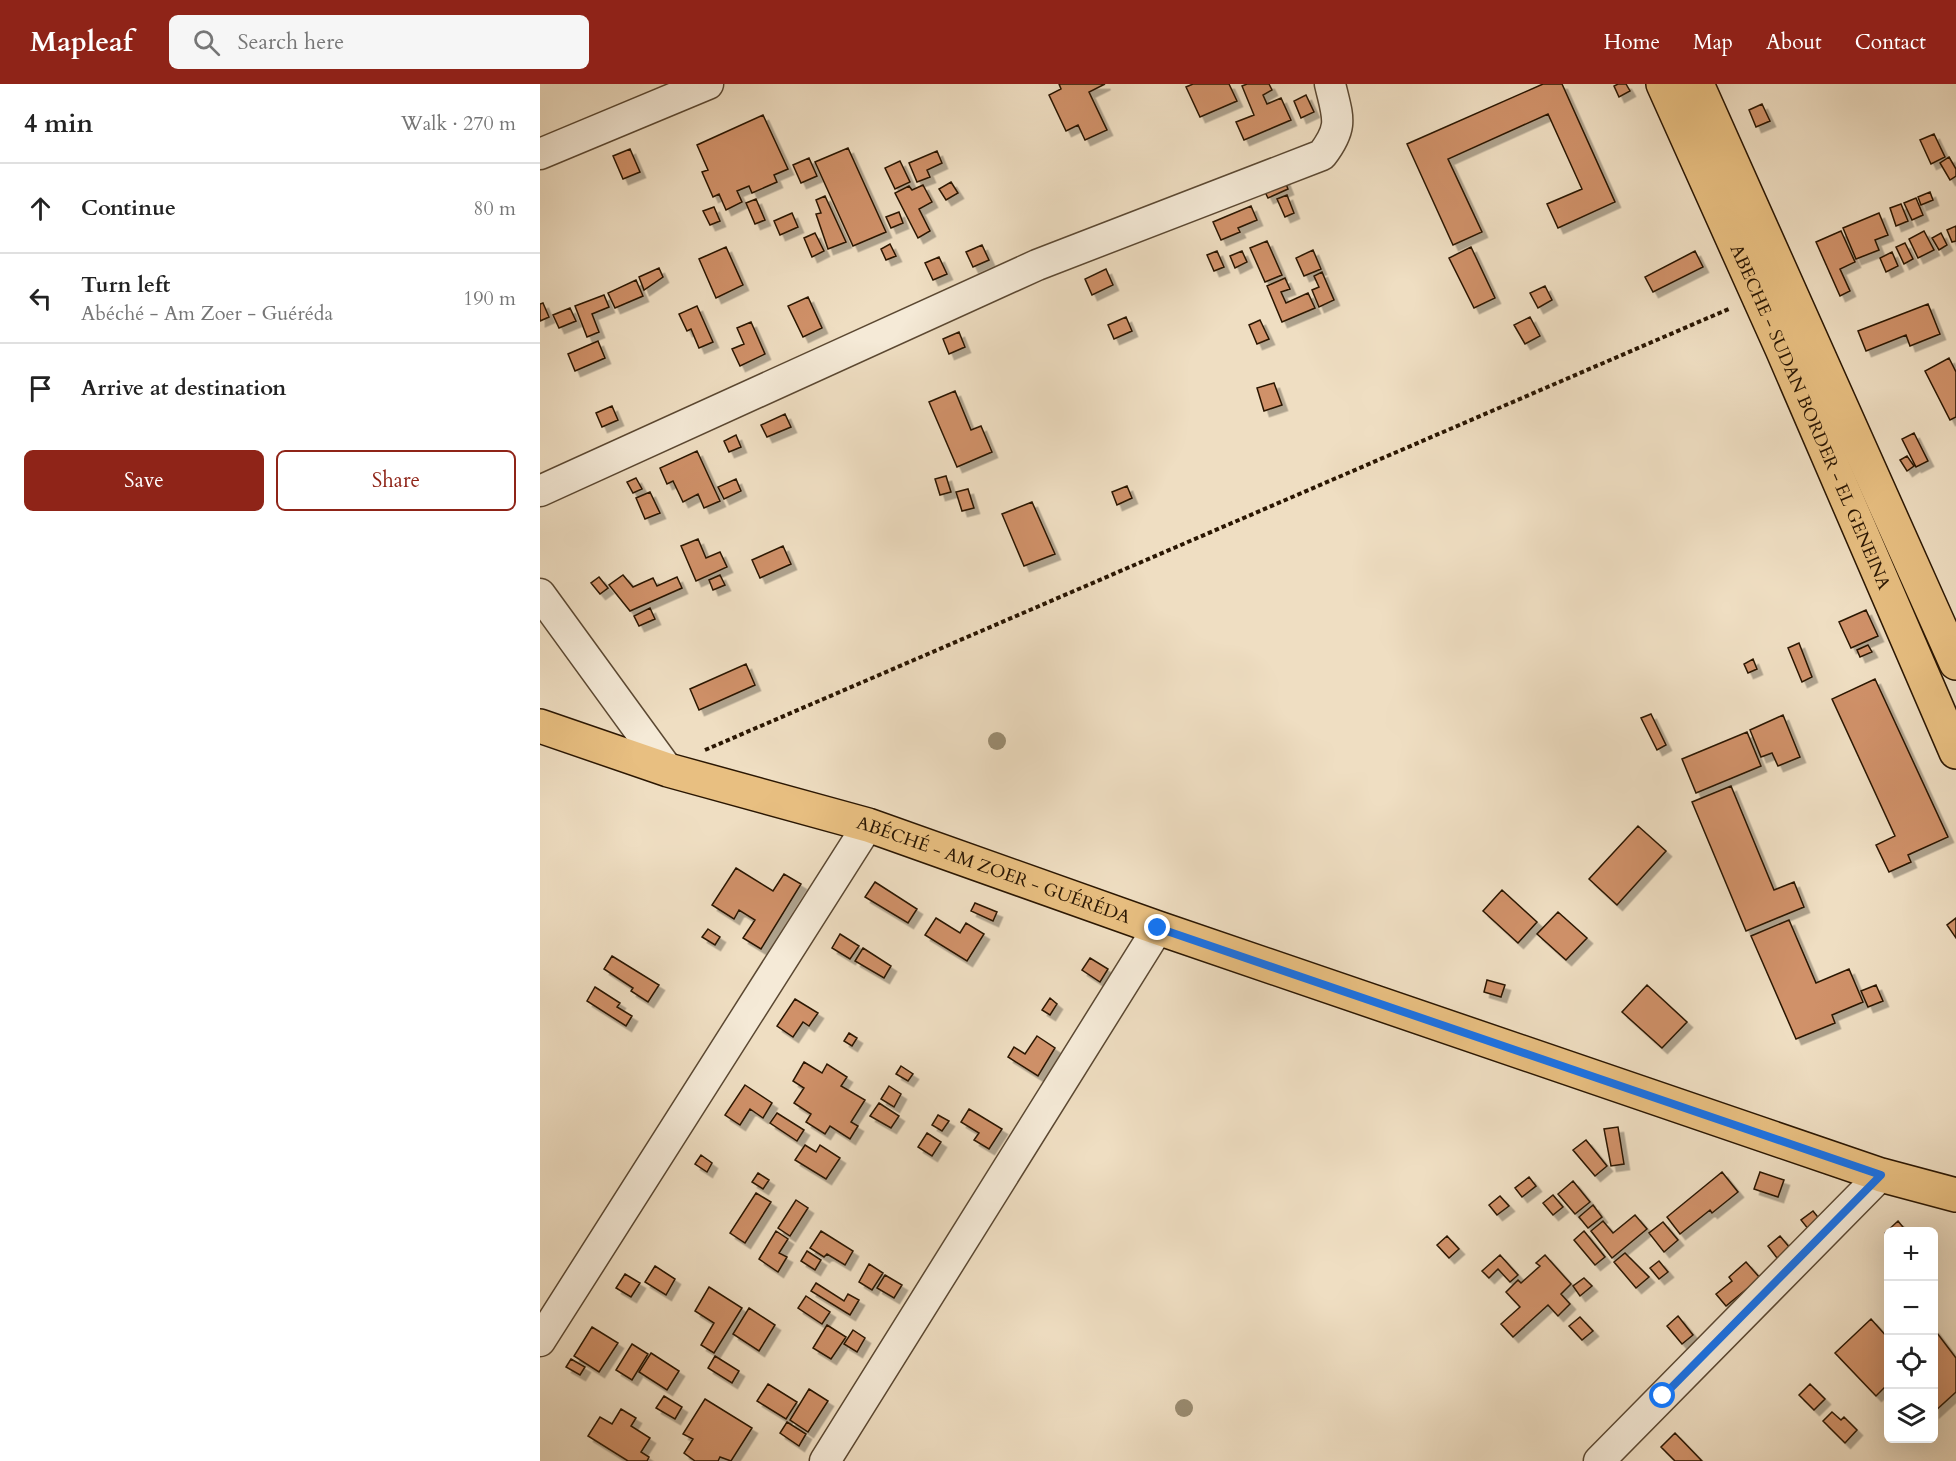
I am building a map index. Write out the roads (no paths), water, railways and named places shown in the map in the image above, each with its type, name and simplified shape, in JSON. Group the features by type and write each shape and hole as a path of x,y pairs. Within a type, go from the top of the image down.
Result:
{"main road":[{"name":"ABECHE - SUDAN BORDER - EL GENEINA","path":"1663,84 1956,752"},
{"name":"ABECHE - SUDAN BORDER - EL GENEINA","path":"1697,84 1956,663"},
{"name":"ABÉCHÉ - AM ZOER - GUÉRÉDA","path":"540,726 668,770 868,825 1158,928 1881,1175 1956,1195"}],"street":[{"path":"540,154 708,84"},
{"path":"540,491 1037,265 1322,155 1336,137 1338,120 1330,84"},
{"path":"540,594 668,770"},
{"path":"540,1341 868,825"},
{"path":"825,1461 1158,928"},
{"path":"1599,1461 1881,1175"}]}
